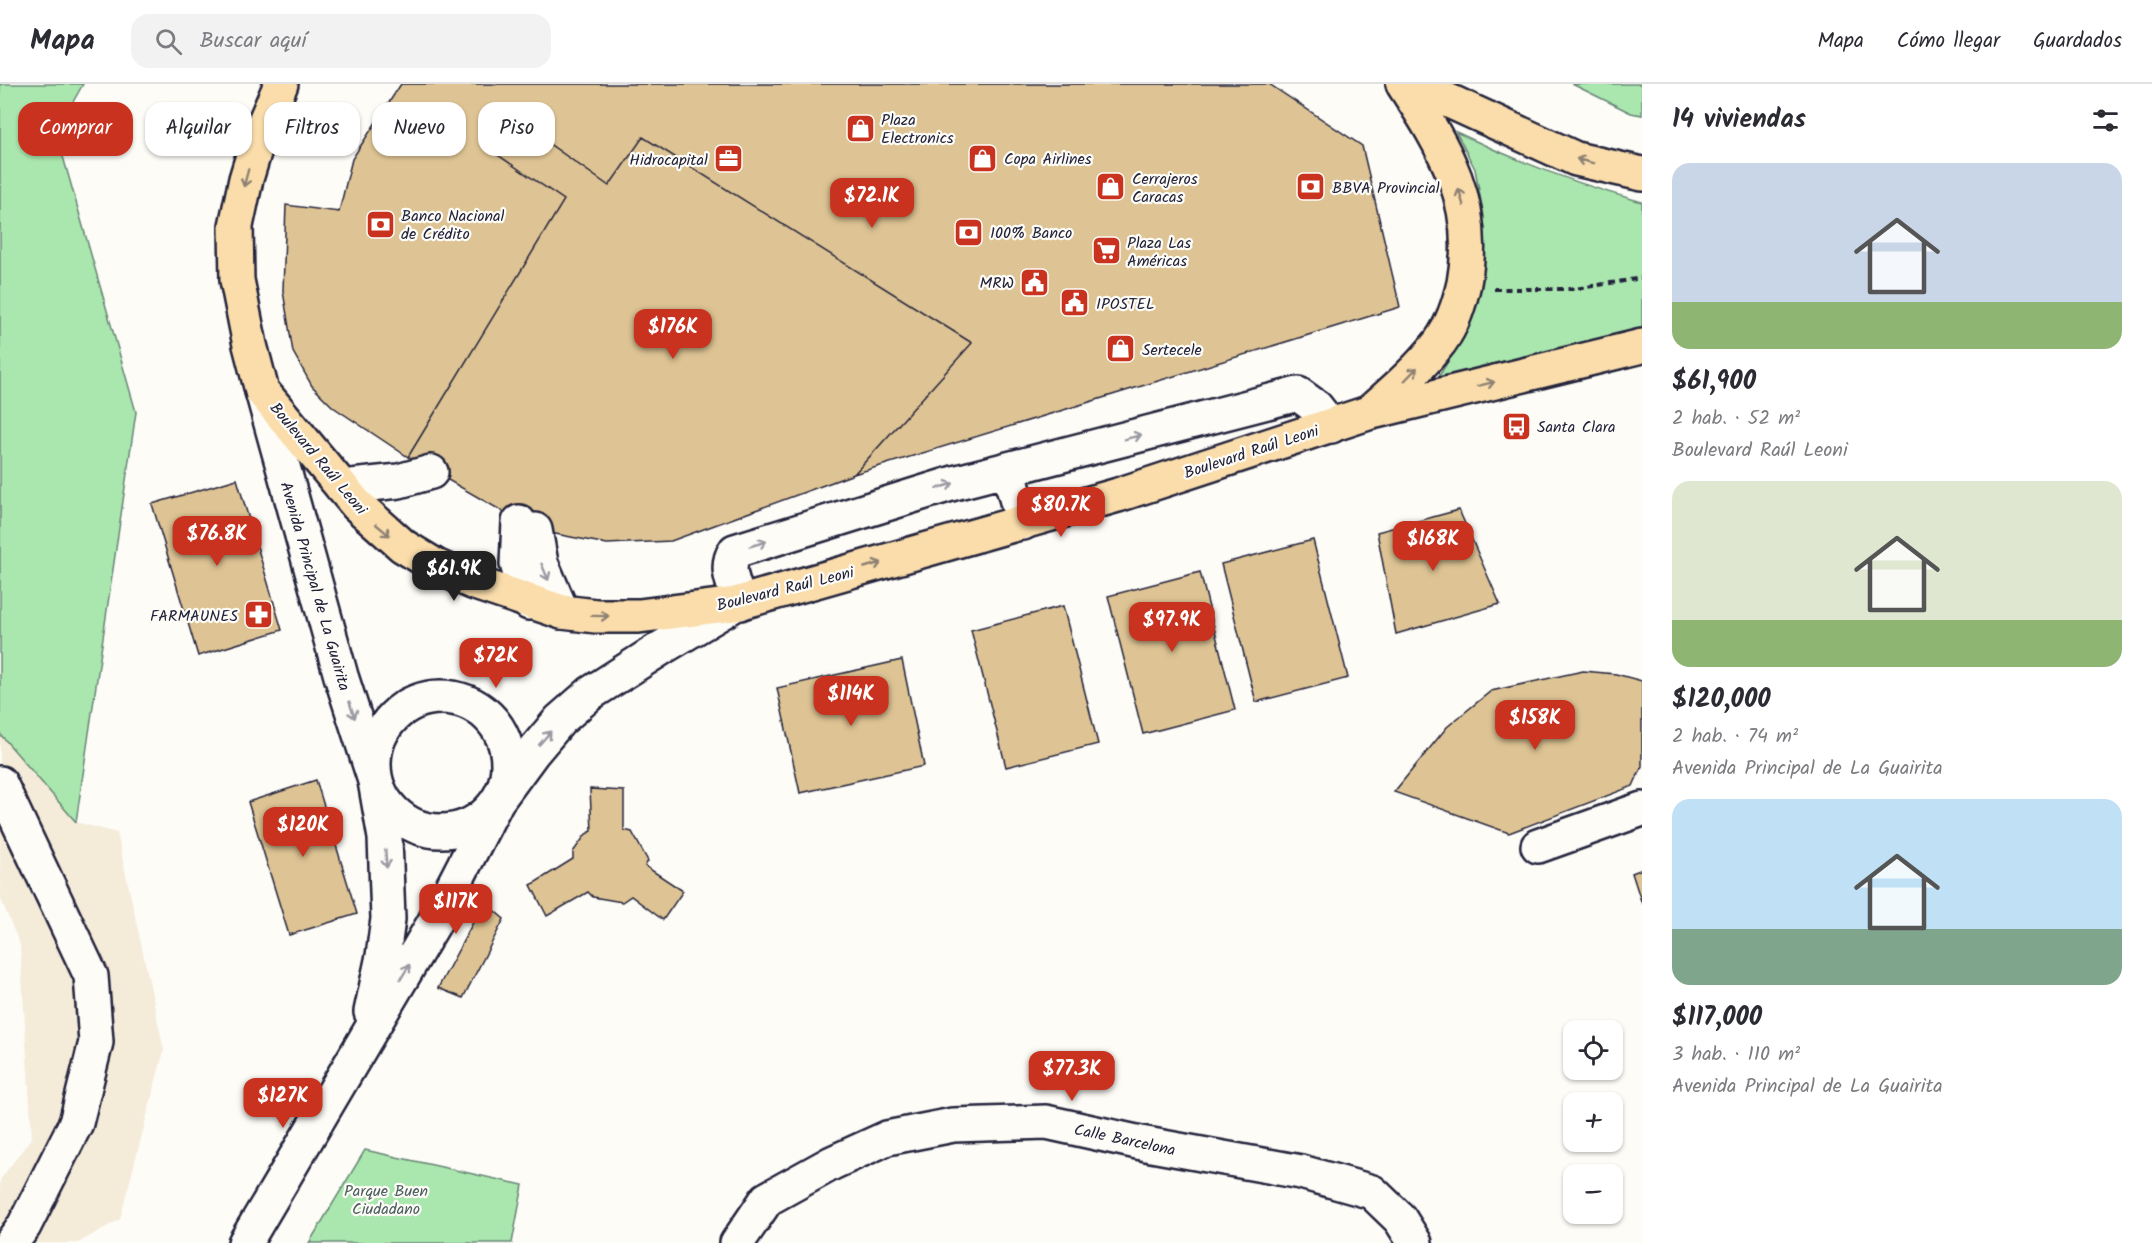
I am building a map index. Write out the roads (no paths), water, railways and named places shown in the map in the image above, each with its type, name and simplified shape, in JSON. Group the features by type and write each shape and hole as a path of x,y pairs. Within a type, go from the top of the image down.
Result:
{"main road":[{"name":"Boulevard Raúl Leoni","path":"281,84 260,133 246,179 236,226 237,280 262,391 342,487 381,529 404,546 463,578 529,603 562,612 596,616 639,616 738,603 1023,522 1368,414 1642,346"},
{"path":"1368,414 1412,375 1440,341 1459,308 1467,264 1468,222 1458,184 1424,117 1403,84"},
{"path":"1412,84 1576,159 1642,174"}],"street":[{"name":"Avenida Principal de La Guairita","path":"262,391 338,665 375,781 384,838 388,919 383,956 365,1041"},
{"path":"738,603 729,560 735,551 1008,469 1298,394 1316,407 1331,426"},
{"path":"1008,469 1023,522"},
{"path":"342,487 399,481 431,472"},
{"path":"529,603 517,564 527,526 540,563 562,612"},
{"name":"Avenida Principal de La Guairita","path":"245,1243 434,923 497,801 508,772 504,741 487,715 475,705 453,698 429,697 415,702 390,721 375,748 375,781 390,808 401,818 429,830 445,832 467,826 487,813 497,801 561,720 591,693 663,646 738,603"},
{"path":"0,783 91,976 96,1042 76,1123 24,1226 11,1243"},
{"path":"1538,846 1642,809"},
{"name":"Calle Barcelona","path":"737,1243 767,1199 832,1163 887,1138 953,1125 1046,1122 1146,1144 1301,1172 1372,1192 1401,1219 1416,1243"}],"place":[{"name":"Plaza Electronics","path":"860,128"},
{"name":"Copa Airlines","path":"983,158"},
{"name":"Hidrocapital","path":"729,159"},
{"name":"Cerrajeros Caracas","path":"1111,187"},
{"name":"BBVA Provincial","path":"1311,187"},
{"name":"Banco Nacional de Crédito","path":"380,224"},
{"name":"100% Banco","path":"969,232"},
{"name":"Plaza Las Américas","path":"1106,251"},
{"name":"MRW","path":"1035,282"},
{"name":"IPOSTEL","path":"1075,303"},
{"name":"Sertecele","path":"1121,349"},
{"name":"Santa Clara","path":"1516,426"},
{"name":"FARMAUNES","path":"259,615"}],"park label":[{"name":"Parque Buen Ciudadano","path":"386,1199"}]}
